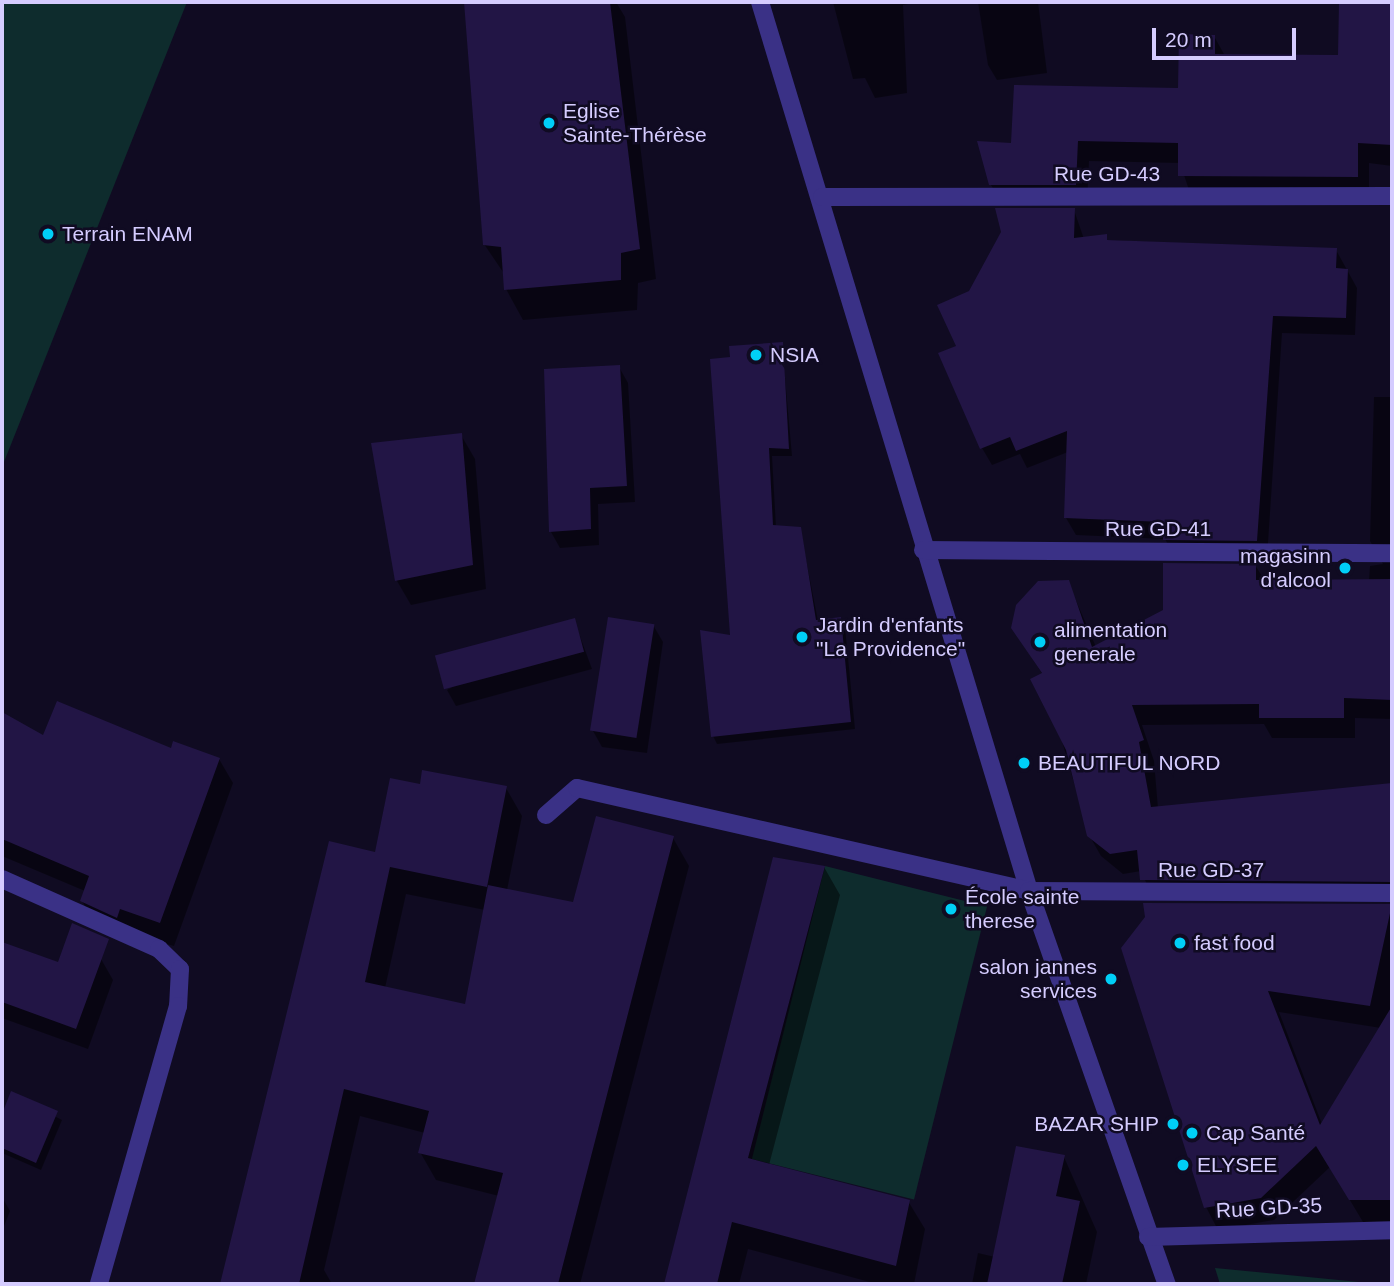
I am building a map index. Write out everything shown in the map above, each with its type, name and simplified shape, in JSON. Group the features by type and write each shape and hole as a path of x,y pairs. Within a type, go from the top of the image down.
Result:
{"street":[{"path":"760,2 822,197 923,550 1029,891 1148,1237 1167,1284"},
{"name":"Rue GD-43","path":"822,197 1392,197"},
{"name":"Rue GD-41","path":"923,550 1392,553"},
{"name":"Rue GD-37","path":"546,815 577,788 1029,891 1392,893"},
{"path":"2,879 159,949 180,969 178,1006 99,1284"},
{"name":"Rue GD-35","path":"1148,1237 1392,1230"}],"green space":[{"name":"Terrain ENAM","path":"2,2 187,2 2,467"},
{"path":"825,866 987,906 914,1199 752,1159"},
{"path":"1215,1268 1359,1282 1220,1284"}],"building":[{"name":"Eglise Sainte-Thérèse","path":"464,2 610,2 640,249 621,253 621,280 504,290 501,247 483,245"},
{"path":"1339,2 1390,2 1392,145 1358,143 1358,177 1178,176 1178,143 1078,141 1076,185 989,185 977,141 1011,143 1014,85 1178,88 1179,34 1215,35 1215,54 1338,55"},
{"path":"995,208 1075,208 1074,238 1107,234 1107,240 1337,248 1336,268 1348,269 1346,318 1273,316 1257,541 1163,540 1164,522 1064,518 1067,431 1016,451 1010,437 980,449 938,353 956,346 937,305 969,291 1001,232"},
{"path":"783,342 789,449 769,448 773,525 801,527 816,620 841,617 851,722 711,737 700,630 730,635 710,359 730,357 729,346"},
{"path":"620,365 627,486 590,488 591,529 549,532 544,369"},
{"path":"462,433 473,565 395,581 371,443"},
{"path":"1163,563 1256,564 1256,580 1392,579 1392,700 1344,698 1344,718 1259,718 1259,704 1132,705 1144,740 1139,742 1151,807 1392,783 1392,882 1140,880 1137,850 1110,854 1087,836 1066,750 1030,679 1042,673 1011,628 1016,605 1038,581 1069,580 1092,647 1163,610"},
{"path":"608,617 654,624 636,738 590,731"},
{"path":"575,618 584,652 444,689 435,656"},
{"path":"57,701 171,748 173,741 220,758 160,923 120,909 117,918 80,901 89,876 2,839 2,712 43,735"},
{"path":"422,770 507,786 487,887 390,867 365,982 465,1004 488,885 573,902 596,816 674,836 558,1284 474,1284 503,1173 418,1153 429,1111 344,1089 299,1284 220,1284 329,841 375,852 390,778 420,784"},
{"path":"773,857 825,866 748,1158 910,1200 896,1266 732,1222 717,1284 664,1284"},
{"path":"1143,903 1392,904 1370,1006 1268,991 1320,1125 1392,1006 1392,1200 1349,1200 1316,1146 1261,1198 1204,1208 1121,948 1145,917"},
{"path":"72,923 109,939 76,1029 2,1002 2,942 58,962"},
{"path":"11,1091 58,1111 36,1163 2,1148 2,1114"},
{"path":"1016,1146 1065,1155 1056,1196 1080,1201 1062,1284 987,1284"}],"place":[{"name":"Eglise Sainte-Thérèse","path":"549,123"},
{"name":"Terrain ENAM","path":"48,234"},
{"name":"NSIA","path":"756,355"},
{"name":"magasinn d'alcool","path":"1345,568"},
{"name":"Jardin d'enfants \"La Providence\"","path":"802,637"},
{"name":"alimentation generale","path":"1040,642"},
{"name":"BEAUTIFUL NORD","path":"1024,763"},
{"name":"École sainte therese","path":"951,909"},
{"name":"fast food","path":"1180,943"},
{"name":"salon jannes services","path":"1111,979"},
{"name":"BAZAR SHIP","path":"1173,1124"},
{"name":"Cap Santé","path":"1192,1133"},
{"name":"ELYSEE","path":"1183,1165"}]}
